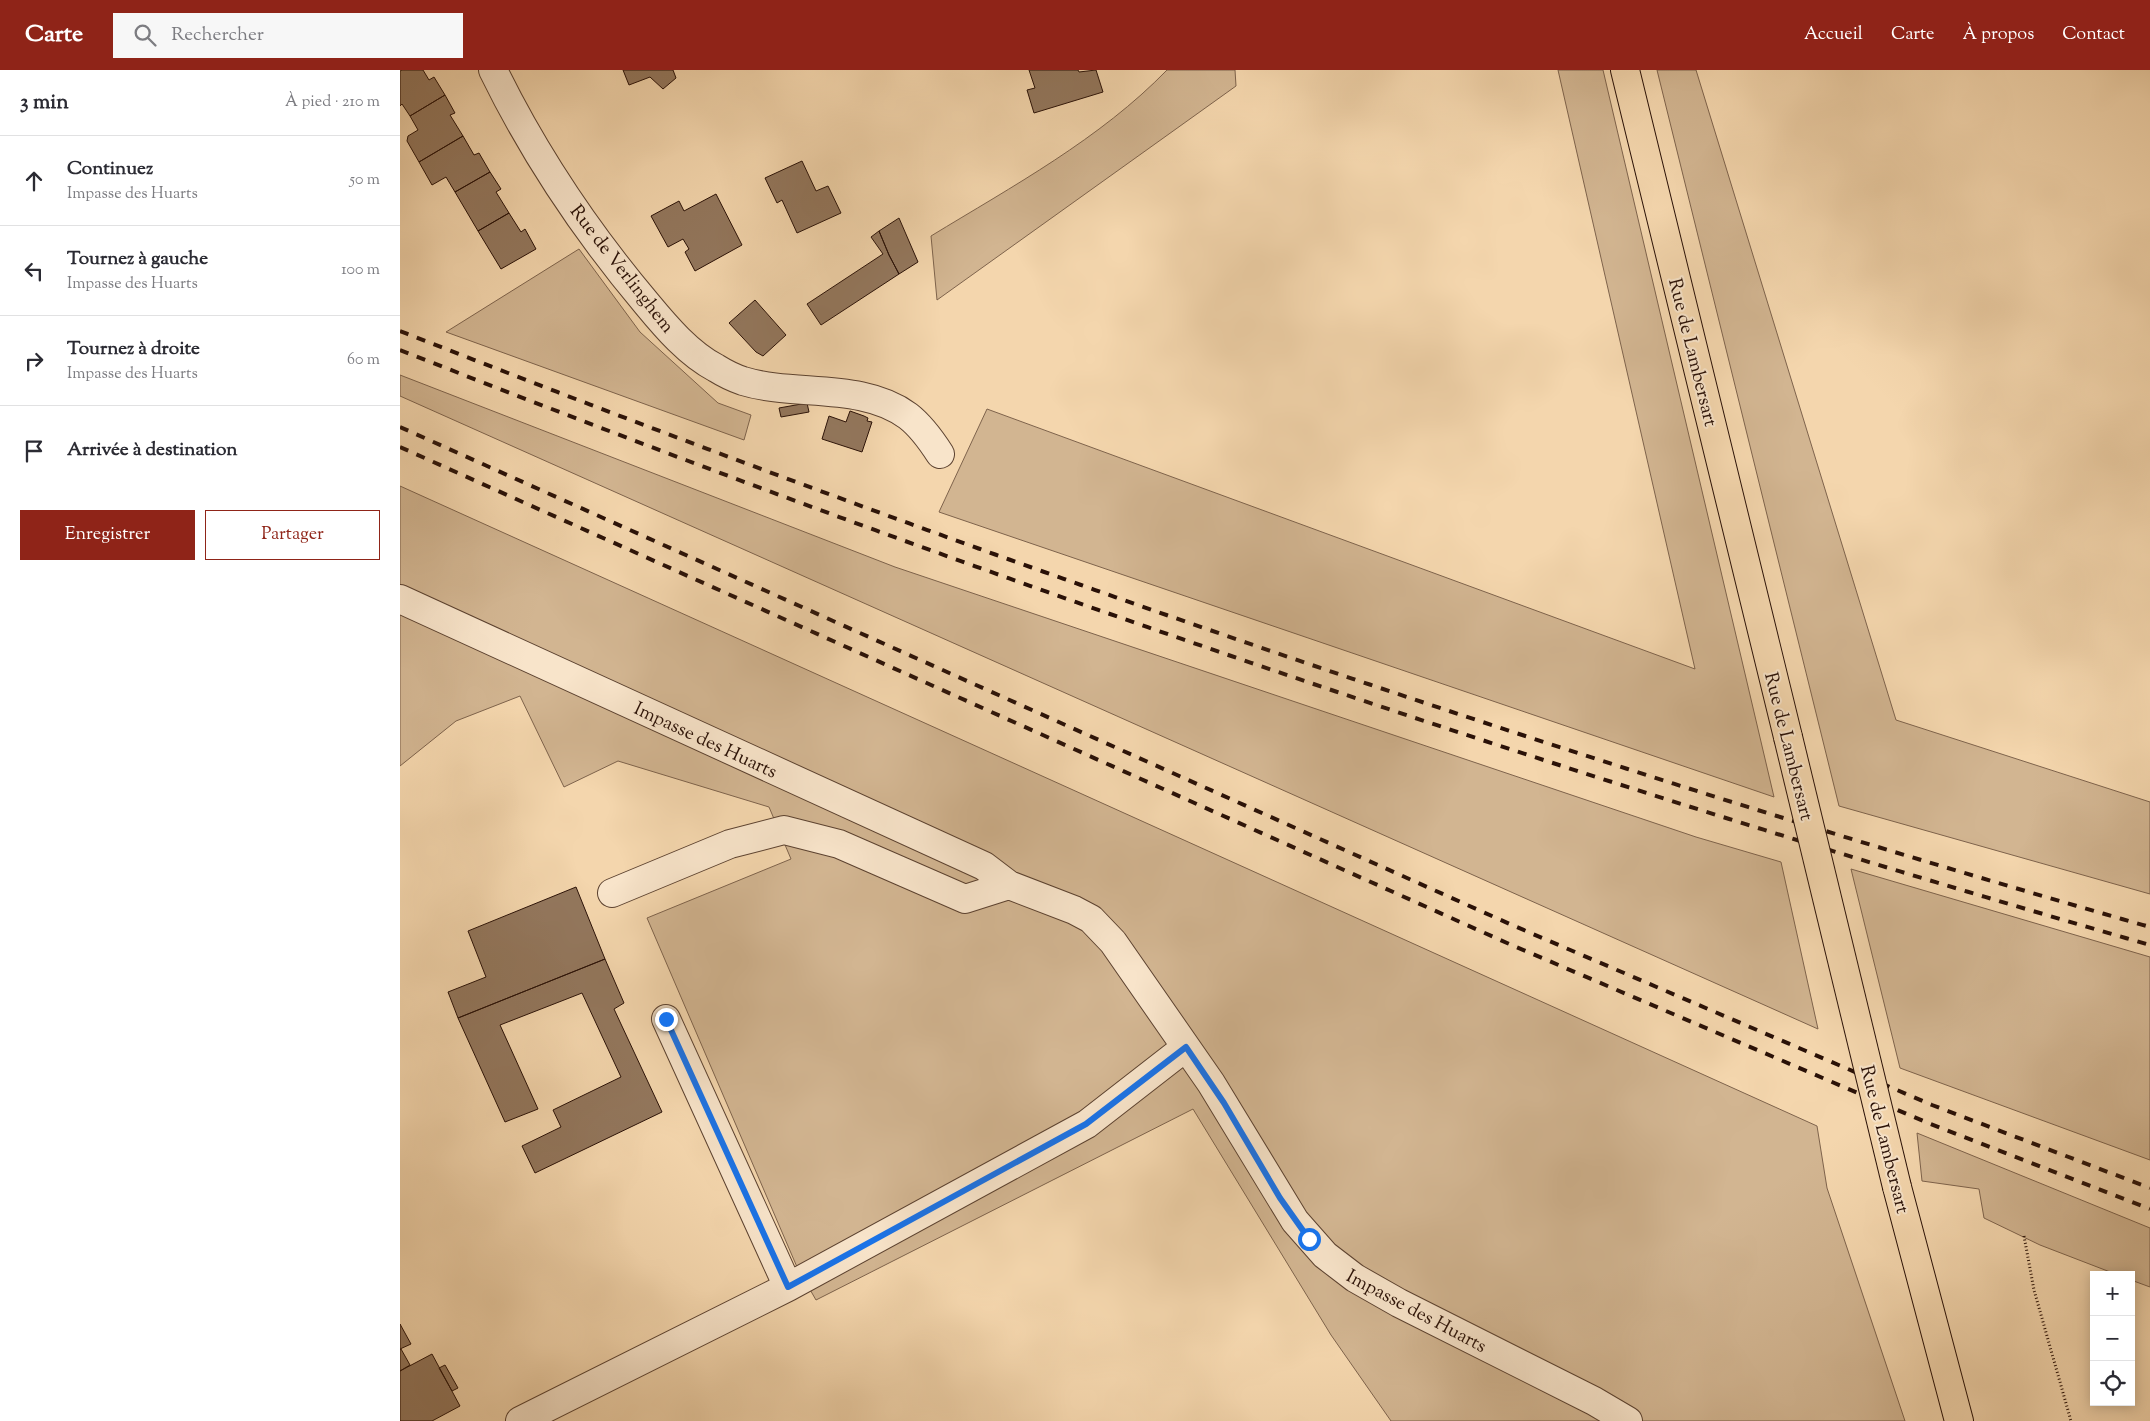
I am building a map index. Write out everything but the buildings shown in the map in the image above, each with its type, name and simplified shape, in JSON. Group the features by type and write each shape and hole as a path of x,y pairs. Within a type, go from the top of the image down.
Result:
{"main road":[{"name":"Rue de Lambersart","path":"1625,70 1898,1187 1958,1421"}],"street":[{"name":"Rue de Verlinghem","path":"493,70 525,130 575,208 619,269 661,321 685,344 714,367 742,381 773,387 804,388 853,396 886,404 908,416 927,435 940,454"},
{"name":"Impasse des Huarts","path":"400,599 976,862 1009,885 1074,910 1091,919 1104,931 1224,1103 1295,1221 1325,1255 1355,1278 1398,1303 1594,1401 1628,1421"},
{"path":"612,893 730,844 784,830 839,844 965,899 1009,885"},
{"path":"666,1019 788,1287"},
{"path":"520,1421 788,1287 1086,1124 1186,1047"}],"path":[{"path":"2024,1236 2034,1290 2070,1421"}],"shaded area":[{"path":"1167,70 1235,70 1236,86 937,300 931,236 1024,180 1085,140 1141,95"},
{"path":"1558,70 1603,70 1774,797 939,512 987,409 1695,669"},
{"path":"1657,70 1696,70 1896,720 2150,802 2150,894 1839,806"},
{"path":"579,249 640,332 718,403 751,415 744,440 446,332"},
{"path":"400,375 895,567 1696,837 1781,862 1818,1029 400,396"},
{"path":"400,486 1817,1126 1827,1188 1905,1421 1391,1421 1331,1335 1193,1109 816,1300 797,1267 647,918 791,859 769,807 618,761 564,787 520,696 456,721 400,766"},
{"path":"1851,869 2150,957 2150,1160 1900,1068"},
{"path":"1917,1133 2150,1228 2150,1287 2135,1281 2135,1271 2108,1271 2040,1245 1984,1218 1979,1189 1922,1181"}],"railway":[{"path":"400,331 832,495 1268,650 1707,794 1928,862 2150,927"},
{"path":"400,350 832,514 1050,593 1268,668 1487,742 1707,812 1928,880 2150,945"},
{"path":"400,427 1512,925 1932,1105 2150,1188"},
{"path":"400,447 1507,943 1928,1123 2150,1209"}],"route":[{"path":"666,1019 788,1287 1070,1134 1116,1103 1186,1047 1224,1103 1280,1198 1309,1239"}]}
